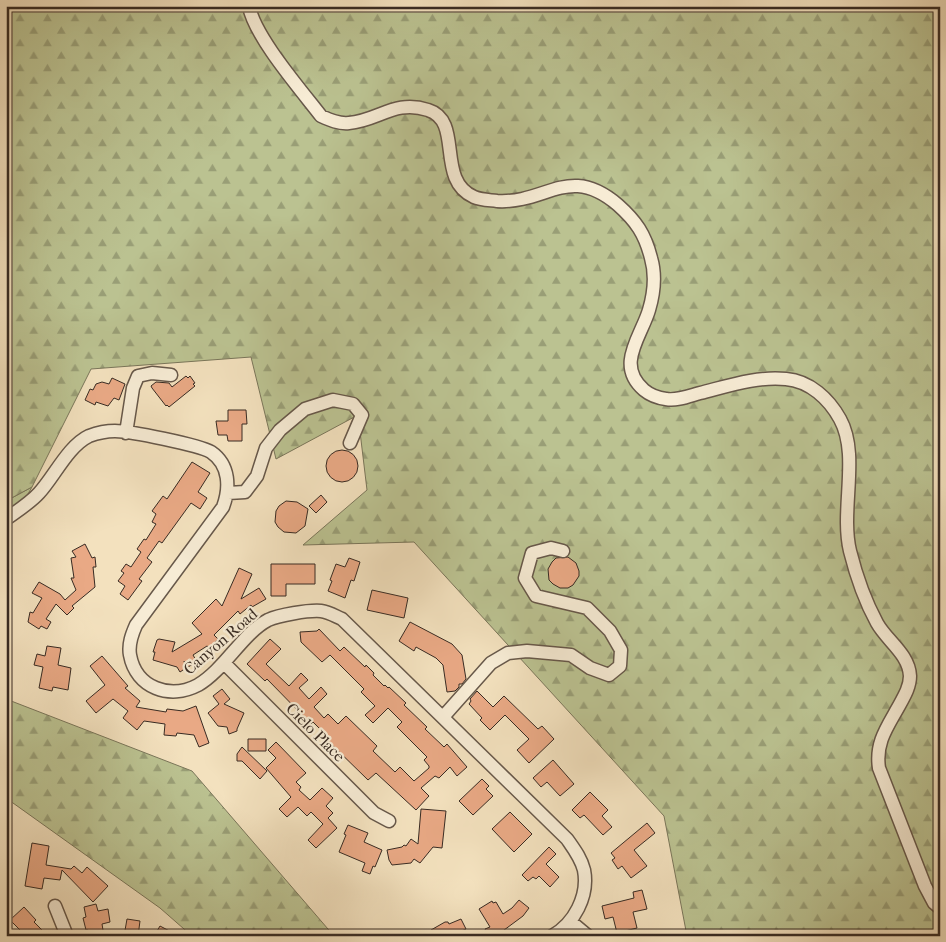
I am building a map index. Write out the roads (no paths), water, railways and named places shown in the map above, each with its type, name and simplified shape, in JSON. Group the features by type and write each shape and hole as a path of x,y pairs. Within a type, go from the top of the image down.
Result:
{"street":[{"path":"249,6 250,15 258,32 321,116 335,122 350,123 387,110 410,106 425,109 440,117 445,124 453,174 465,192 474,197 485,200 506,201 564,186 580,186 596,190 610,198 632,217 646,239 652,264 654,288 649,311 633,346 631,358 632,370 644,390 666,400 678,399 758,380 790,379 811,387 829,402 842,421 848,441 846,522 850,551 870,610 878,625 904,657 910,676 909,686 905,695 879,744 878,768 925,886 934,902 940,908"},
{"path":"126,433 133,388 138,376 152,373 172,375"},
{"path":"6,519 38,494 78,443 88,436 100,433 116,431 191,446 211,452 226,471 228,493 245,492 257,476 266,448 280,430 305,409 332,400 353,404 362,415 350,443"},
{"name":"Canyon Road","path":"228,493 223,507 136,625 130,639 130,654 135,669 144,681 157,689 172,692 186,690 200,684 224,663 257,628 268,620 284,615 319,611 342,619 567,839 578,854 584,871 585,888 580,906 563,930 552,936"},
{"path":"442,717 491,662 508,654 528,651 572,655 590,668 609,675 620,666 621,650 610,631 587,608 536,596 525,578 532,553 551,548 563,551"},
{"name":"Cielo Place","path":"224,663 374,813 389,821"},
{"path":"55,906 67,936"},
{"path":"570,921 588,936"}]}
